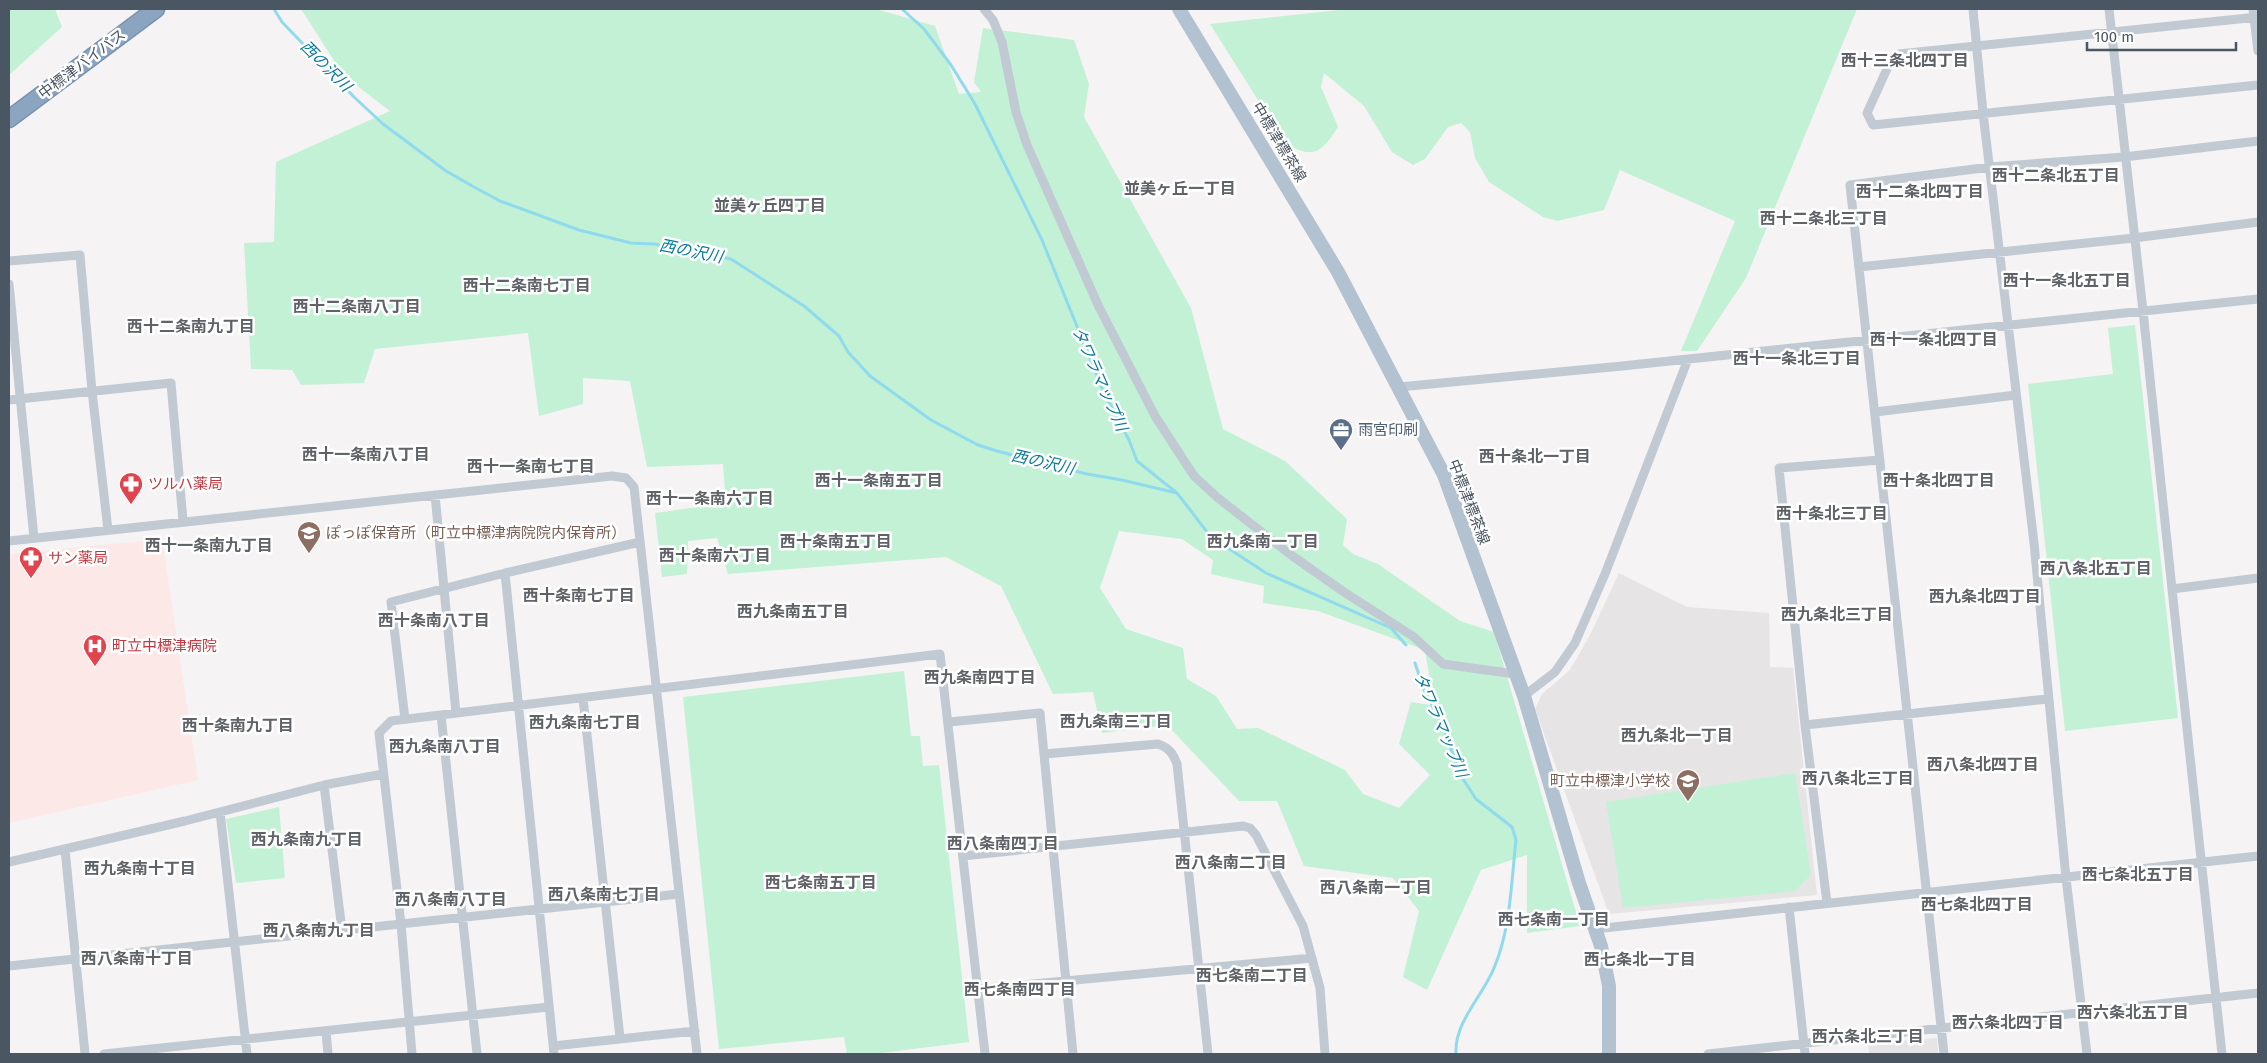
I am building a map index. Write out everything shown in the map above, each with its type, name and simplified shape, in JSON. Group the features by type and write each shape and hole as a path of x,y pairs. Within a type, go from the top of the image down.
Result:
{"highway":[{"name":"中標津バイパス","path":"9,119 156,9"}],"main road":[{"name":"中標津標茶線","path":"1179,9 1338,272 1444,475 1524,696 1594,929 1601,946 1609,986 1609,1054"}],"street":[{"path":"984,9 993,20 1002,42 1016,112 1027,145 1094,297 1155,416 1194,476 1218,498 1298,559 1344,592 1414,637 1443,664 1515,674"},
{"path":"1973,9 1983,113 2034,542 2047,700 2087,1054"},
{"path":"2109,9 2124,157 2144,311 2222,1054"},
{"path":"2258,51 2255,15 2111,33 1899,54 1890,60 1867,113 1873,126 2258,85"},
{"path":"1944,1054 1850,185 1990,167 2124,157 2258,141"},
{"path":"1859,267 2134,238 2258,222"},
{"path":"9,261 80,255 92,391 108,530"},
{"path":"9,284 34,538"},
{"path":"1399,387 1688,359 2258,299"},
{"path":"1524,696 1555,672 1575,643 1605,574 1688,359"},
{"path":"9,400 171,383 183,521"},
{"path":"1875,412 2016,395"},
{"path":"1827,903 1805,725 1779,468 1880,460"},
{"path":"9,541 620,476 626,478 634,487 697,1054"},
{"path":"435,495 442,588 456,713"},
{"path":"405,720 391,602 442,588 640,542"},
{"path":"505,573 538,909 554,1050 620,1038 695,1031"},
{"path":"2172,589 2258,578"},
{"path":"412,1054 401,924 379,733 390,721 940,654 985,1054"},
{"path":"583,698 620,1038"},
{"path":"1805,725 2047,700"},
{"path":"949,722 1040,713 1073,1054"},
{"path":"441,715 477,1054"},
{"path":"1044,754 1158,744 1166,747 1173,754 1177,764 1185,832 1208,1054"},
{"path":"9,862 220,812 324,785 383,774"},
{"path":"324,785 342,930"},
{"path":"220,812 247,1054"},
{"path":"963,856 1243,826 1250,828 1256,835 1303,926 1320,988 1325,1054"},
{"path":"65,849 85,1054"},
{"path":"1594,929 2258,856"},
{"path":"9,966 679,894"},
{"path":"1789,907 1805,1054"},
{"path":"979,989 1312,958"},
{"path":"1708,1054 2258,993"},
{"path":"104,1054 159,1051 549,1007"},
{"path":"326,1031 328,1054"}],"shaded area":[{"name":"町立中標津病院","path":"162,539 198,780 9,823 9,554"},
{"name":"町立中標津小学校","path":"1619,573 1687,607 1769,613 1770,667 1793,668 1817,895 1609,914 1535,709 1542,694 1570,670 1591,633"},
{"path":"1937,1038 1938,1054 1869,1054 1868,1044"}],"green space":[{"path":"9,9 55,9 62,27 9,75"},
{"path":"301,9 876,9 935,26 959,94 981,92 974,82 983,28 1074,40 1089,84 1084,117 1191,308 1223,429 1285,461 1347,519 1343,545 1353,554 1378,564 1460,621 1494,632 1580,926 1527,933 1527,855 1481,870 1427,990 1403,977 1419,911 1393,878 1304,866 1277,801 1239,801 1167,725 1102,733 1093,692 1053,694 1001,586 946,557 728,574 717,538 688,541 687,574 662,577 655,513 726,503 723,464 647,467 630,381 583,378 583,404 539,416 528,333 375,349 364,383 301,385 292,370 251,369 244,243 274,242 276,162 390,111 344,76","holes":["1119,531 1182,539 1213,560 1211,574 1264,586 1263,603 1318,611 1425,650 1432,693 1430,705 1411,702 1399,744 1430,775 1399,808 1363,794 1345,770 1258,728 1237,729 1216,696 1187,679 1183,648 1126,629 1100,588"]},
{"path":"1348,9 1857,9 1746,278 1697,351 1681,351 1735,221 1620,170 1604,210 1557,221 1543,217 1489,182 1475,158 1470,132 1461,123 1448,127 1425,159 1413,165 1392,152 1364,106 1324,73 1321,87 1338,127 1327,143 1316,151 1303,151 1295,148 1285,143 1210,24"},
{"path":"2135,325 2178,718 2065,731 2028,384 2113,374 2108,328"},
{"path":"904,671 911,736 920,736 923,766 939,765 969,1042 873,1054 847,1054 844,1037 719,1049 683,697"},
{"path":"1795,773 1811,875 1795,891 1623,908 1606,802"},
{"path":"279,807 285,878 236,883 226,819"}],"waterway":[{"name":"西の沢川","path":"274,9 282,22 354,97 383,124 446,171 500,201 579,230 631,243 654,244 731,259 804,306 839,336 848,352 870,376 931,420 978,445 1087,474 1177,493"},
{"name":"タワラマップ川","path":"902,9 924,29 951,65 975,104 1042,240 1104,393 1129,440 1137,461 1177,493 1211,537 1266,573 1391,628 1406,645"},
{"name":"タワラマップ川","path":"1415,663 1424,690 1441,721 1461,776 1476,799 1512,827 1516,840 1510,905 1500,953 1489,978 1464,1020 1457,1042 1456,1054"}],"place":[{"name":"雨宮印刷","path":"1341,451"},
{"name":"ツルハ薬局","path":"131,505"},
{"name":"ぽっぽ保育所（町立中標津病院院内保育所）","path":"309,554"},
{"name":"サン薬局","path":"31,579"},
{"name":"町立中標津病院","path":"95,667"},
{"name":"町立中標津小学校","path":"1688,802"}],"district":[{"name":"西十三条北四丁目","path":"1905,60"},
{"name":"西十二条北五丁目","path":"2056,175"},
{"name":"並美ヶ丘一丁目","path":"1180,188"},
{"name":"西十二条北四丁目","path":"1920,191"},
{"name":"並美ヶ丘四丁目","path":"770,205"},
{"name":"西十二条北三丁目","path":"1824,218"},
{"name":"西十一条北五丁目","path":"2067,280"},
{"name":"西十二条南七丁目","path":"527,285"},
{"name":"西十二条南八丁目","path":"357,306"},
{"name":"西十二条南九丁目","path":"191,326"},
{"name":"西十一条北四丁目","path":"1934,339"},
{"name":"西十一条北三丁目","path":"1797,358"},
{"name":"西十一条南八丁目","path":"366,454"},
{"name":"西十条北一丁目","path":"1535,456"},
{"name":"西十一条南七丁目","path":"531,466"},
{"name":"西十一条南五丁目","path":"879,480"},
{"name":"西十条北四丁目","path":"1939,480"},
{"name":"西十一条南六丁目","path":"710,498"},
{"name":"西十条北三丁目","path":"1832,513"},
{"name":"西十条南五丁目","path":"836,541"},
{"name":"西九条南一丁目","path":"1263,541"},
{"name":"西十一条南九丁目","path":"209,545"},
{"name":"西十条南六丁目","path":"715,555"},
{"name":"西八条北五丁目","path":"2096,568"},
{"name":"西十条南七丁目","path":"579,595"},
{"name":"西九条北四丁目","path":"1985,596"},
{"name":"西九条南五丁目","path":"793,611"},
{"name":"西九条北三丁目","path":"1837,614"},
{"name":"西十条南八丁目","path":"434,620"},
{"name":"西九条南四丁目","path":"980,677"},
{"name":"西九条南三丁目","path":"1116,721"},
{"name":"西九条南七丁目","path":"585,722"},
{"name":"西十条南九丁目","path":"238,725"},
{"name":"西九条北一丁目","path":"1677,735"},
{"name":"西九条南八丁目","path":"445,746"},
{"name":"西八条北四丁目","path":"1983,764"},
{"name":"西八条北三丁目","path":"1858,778"},
{"name":"西九条南九丁目","path":"307,839"},
{"name":"西八条南四丁目","path":"1003,843"},
{"name":"西八条南二丁目","path":"1231,862"},
{"name":"西九条南十丁目","path":"140,868"},
{"name":"西七条北五丁目","path":"2138,874"},
{"name":"西七条南五丁目","path":"821,882"},
{"name":"西八条南一丁目","path":"1376,887"},
{"name":"西八条南七丁目","path":"604,894"},
{"name":"西八条南八丁目","path":"451,899"},
{"name":"西七条北四丁目","path":"1977,904"},
{"name":"西七条南一丁目","path":"1554,919"},
{"name":"西八条南九丁目","path":"319,930"},
{"name":"西八条南十丁目","path":"137,958"},
{"name":"西七条北一丁目","path":"1640,959"},
{"name":"西七条南二丁目","path":"1252,975"},
{"name":"西七条南四丁目","path":"1020,989"},
{"name":"西六条北五丁目","path":"2133,1012"},
{"name":"西六条北四丁目","path":"2008,1022"},
{"name":"西六条北三丁目","path":"1868,1036"}]}
